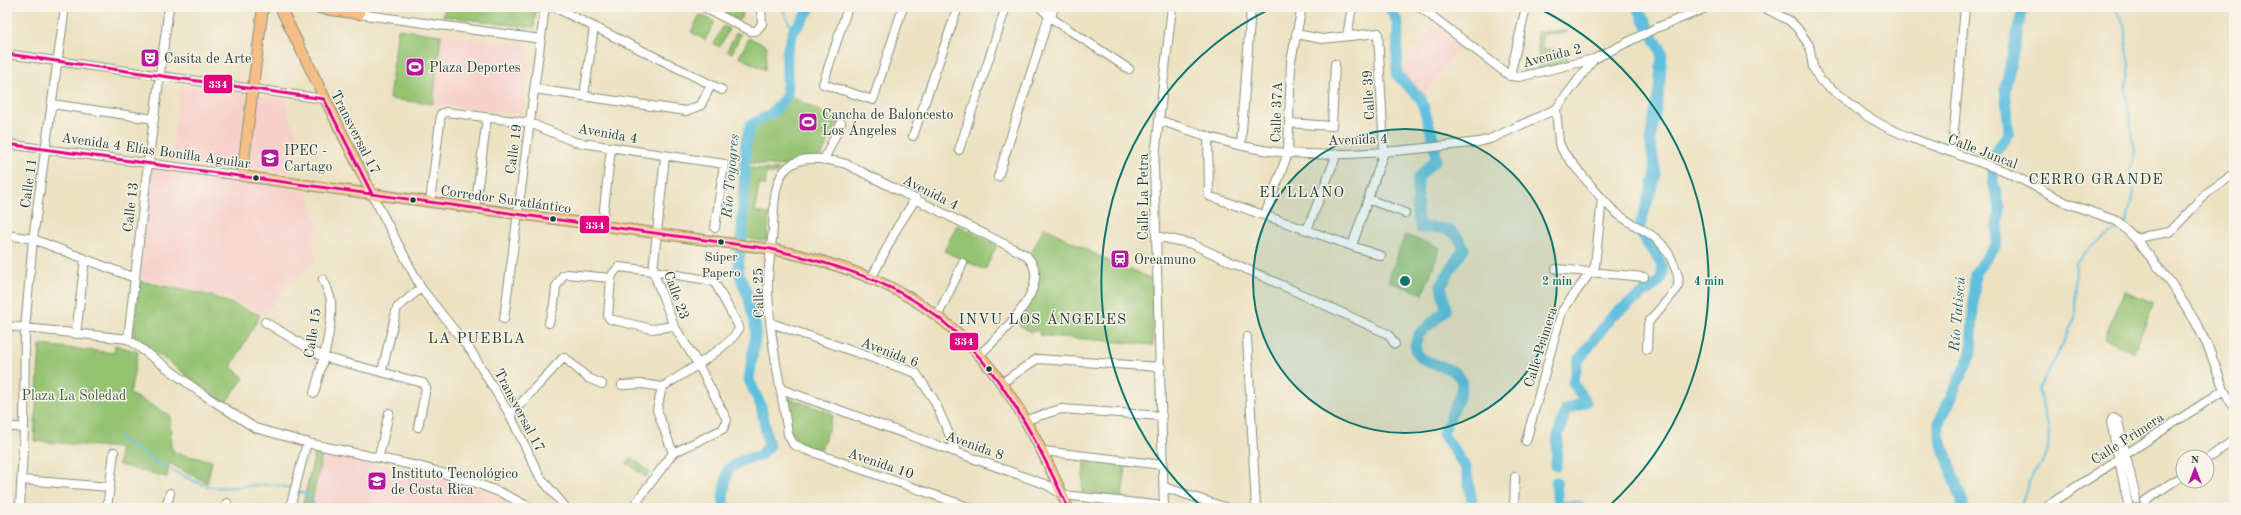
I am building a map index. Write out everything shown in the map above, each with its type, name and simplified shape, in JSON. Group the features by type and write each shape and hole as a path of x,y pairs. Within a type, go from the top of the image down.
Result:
{"main road":[{"path":"242,176 263,7"},
{"name":"Transversal 17","path":"280,7 372,194"},
{"path":"311,7 360,11"},
{"name":"Avenida 4 Elías Bonilla Aguilar","path":"242,176 372,194"},
{"path":"343,190 366,182"},
{"name":"Corredor Suratlántico","path":"372,194 771,249 816,258 872,277 912,298 938,315 962,336 1003,382 1043,451 1068,508"}],"street":[{"name":"Calle 11","path":"20,508 24,428 25,329 33,239 66,7"},
{"name":"Calle 13","path":"128,339 148,163 169,7"},
{"name":"Calle 19","path":"504,319 545,7"},
{"path":"554,7 722,90"},
{"path":"703,7 751,31 756,31 762,24 761,7"},
{"path":"848,7 823,84 873,100 903,7"},
{"path":"914,136 958,7"},
{"path":"959,150 1006,7"},
{"path":"1040,7 1050,17 1129,69"},
{"path":"998,177 1054,7"},
{"name":"Calle La Petra","path":"1164,507 1154,165 1172,7"},
{"path":"1242,145 1251,7"},
{"name":"Calle 37A","path":"1265,215 1288,153 1291,61 1302,7"},
{"path":"1296,34 1322,39 1347,36 1352,7"},
{"name":"Avenida 2","path":"1420,7 1510,76 1528,76 1594,58"},
{"path":"1510,76 1526,7"},
{"path":"1647,349 1648,324 1677,288 1679,283 1669,252 1647,231 1613,210 1564,153 1559,143 1556,110 1594,58 1654,29 1708,7"},
{"name":"Calle Juncal","path":"1763,7 1790,21 1797,28 1808,45 1813,67 1820,80 1836,94 1886,127 1997,168 2067,203 2117,221 2132,236 2171,284 2195,321 2210,349 2224,390 2234,408"},
{"path":"1952,152 1964,7"},
{"path":"360,11 541,39"},
{"path":"584,96 594,27"},
{"name":"Calle 39","path":"1347,36 1378,33 1384,152 1352,246"},
{"path":"7,54 324,98"},
{"path":"1289,123 1332,126 1335,64"},
{"path":"534,89 686,111 701,105 711,85"},
{"path":"52,104 154,118"},
{"name":"Avenida 4","path":"1159,120 1242,145 1288,153 1337,154 1384,152 1490,139 1556,110"},
{"name":"Avenida 4","path":"430,202 443,112 530,124 575,142 724,164 715,228"},
{"path":"475,208 487,118"},
{"path":"824,160 841,123"},
{"path":"1208,136 1209,196 1381,256"},
{"name":"Avenida 4 Elías Bonilla Aguilar","path":"7,144 242,176"},
{"path":"602,226 611,148"},
{"path":"1307,230 1337,154"},
{"name":"Calle 23","path":"665,156 656,234 654,270 674,326 698,364 727,420 723,429 673,453"},
{"name":"Avenida 4","path":"799,160 824,160 846,164 916,198 1026,255 1034,268 1035,278 1033,287 1004,334 979,355"},
{"name":"Calle 25","path":"788,434 771,323 768,284 775,200 781,175 789,166 799,160"},
{"path":"2132,236 2170,232 2207,193 2234,174"},
{"name":"Transversal 17","path":"372,194 421,288 471,351 510,415 540,477 566,508"},
{"path":"872,277 897,228 916,198"},
{"name":"Calle Primera","path":"1526,441 1562,311 1593,272 1596,259 1602,198"},
{"path":"1368,199 1405,213"},
{"path":"7,236 33,239 135,278"},
{"path":"1156,236 1192,244 1238,264 1388,334 1395,344"},
{"path":"76,334 85,259"},
{"path":"938,315 963,263"},
{"path":"622,385 643,384 662,387 698,364 733,338 738,332 739,327 714,281 654,270 619,267 614,272 611,278 608,316 613,321 652,329 674,326"},
{"path":"1556,269 1644,277"},
{"path":"549,323 554,305 556,287 560,278 567,274 611,278"},
{"name":"Calle 15","path":"314,393 323,357 331,302 323,279"},
{"path":"382,371 397,308 421,288"},
{"path":"264,322 323,357 382,371 426,385 418,427"},
{"name":"Avenida 6","path":"771,323 916,373 934,400 957,452"},
{"path":"7,326 128,339 242,421 270,433 379,456 476,483 504,494 530,508"},
{"path":"1247,337 1256,508"},
{"path":"510,415 563,358 565,358 588,378 602,384"},
{"path":"1003,382 1037,359 1160,367"},
{"path":"632,508 673,453 656,410 662,387"},
{"name":"Avenida 8","path":"781,389 1047,485 1063,495 1164,507"},
{"name":"Calle Primera","path":"2044,508 2224,390"},
{"path":"1026,420 1061,409 1162,416"},
{"path":"379,456 389,413"},
{"path":"2112,420 2122,457 2129,508"},
{"path":"7,426 24,428"},
{"name":"Avenida 10","path":"788,434 794,444 804,450 971,508"},
{"path":"2215,453 2234,440"},
{"path":"290,508 307,442"},
{"path":"1043,451 1163,466"},
{"path":"107,508 114,452"},
{"path":"2122,457 2143,503"},
{"path":"1514,508 1515,477"},
{"path":"22,480 110,486"},
{"path":"2129,508 2131,502 2143,503 2175,481"},
{"path":"1164,487 1227,508"},
{"path":"167,508 170,493"}],"shaded area":[{"path":"1434,27 1459,46 1423,97 1400,73"},
{"path":"441,35 530,44 523,115 433,104"},
{"path":"181,85 247,93 236,170 170,161"},
{"name":"IPEC - Cartago","path":"258,96 287,99 287,111 303,148 292,147 291,174 248,168"},
{"path":"153,169 308,192 319,232 313,233 315,262 287,286 264,315 230,299 140,278"},
{"name":"Instituto Tecnológico de Costa Rica","path":"315,451 417,472 479,489 517,508 300,508"}],"green space":[{"path":"445,7 536,7 534,28 443,16"},
{"path":"718,7 746,7 739,21 716,11"},
{"path":"700,15 715,22 705,40 691,32"},
{"path":"723,26 729,29 720,47 714,44"},
{"name":"Plaza Deportes","path":"398,29 441,35 433,104 389,99"},
{"path":"1567,30 1567,33 1542,34 1542,49 1558,49 1558,57 1568,57 1568,63 1539,69 1537,32"},
{"path":"736,33 741,34 732,53 727,51"},
{"path":"749,38 767,46 765,70 739,57"},
{"path":"790,96 839,121 821,156 783,166 749,163 753,128 773,118"},
{"path":"748,168 780,170 775,174 766,173 765,185 759,184 755,212 769,214 767,241 744,238"},
{"path":"957,225 997,245 985,270 944,251"},
{"path":"1044,227 1129,272 1131,269 1153,280 1153,345 1039,335 1039,330 1030,332 1017,323 1037,288 1040,269 1030,256"},
{"path":"1405,235 1440,248 1423,294 1388,281"},
{"path":"140,281 212,296 260,315 231,367 244,378 225,403 133,336"},
{"path":"2124,291 2154,303 2134,352 2104,339"},
{"name":"Plaza La Soledad","path":"40,345 114,353 115,345 138,352 130,394 170,415 171,447 175,453 212,461 207,483 169,463 167,477 119,465 120,448 34,441"},
{"path":"786,397 833,414 821,451 809,448 794,438 790,427"},
{"path":"315,453 322,455 311,506 317,508 302,508"},
{"path":"632,458 650,472 646,477 627,463"},
{"path":"1084,462 1126,466 1122,497 1082,492"}],"waterway":[{"path":"782,7 793,32"},
{"name":"Río Toyogres","path":"724,508 723,496 728,469 743,460 759,456 769,447 761,406 749,380 756,330 749,299 738,271 742,232 746,143 750,125 771,114 787,96 787,52 793,32 811,7"},
{"path":"1389,7 1398,23 1397,75 1421,99 1435,144 1436,159 1418,178 1417,215 1421,228 1447,229 1456,235 1464,248 1441,285 1446,310 1419,334 1415,345 1417,353 1425,361 1447,368 1459,376 1462,383 1461,391 1450,418"},
{"path":"1556,466 1558,436 1566,409 1586,402 1573,383 1578,361 1612,316 1659,282 1662,275 1660,261 1642,236 1639,229 1656,174 1650,141 1659,92 1662,52 1637,7"},
{"name":"Río Tatiscú","path":"1960,508 1963,504 1939,435 1939,422 1971,354 1975,273 1996,245 2000,208 1993,182 1993,156 2009,132 2005,89 2023,7"},
{"path":"2114,7 2124,24 2129,62 2126,93 2135,152 2130,170 2133,193 2127,222 2125,224"},
{"path":"2020,508 2029,481 2042,463 2048,448 2049,430 2038,389 2056,358 2075,318 2076,263 2090,248 2121,227"},
{"path":"1446,426 1443,434 1466,468 1473,508"},
{"path":"119,437 136,450 164,466 205,485 223,488 273,485 293,489"},
{"path":"1556,482 1558,506 1578,506 1580,508"},
{"path":"297,490 310,497 316,508"}],"transit line":[{"name":"334","path":"7,54 324,99 372,194"},
{"name":"334","path":"7,144 771,249 839,267 878,282 913,300 944,322 971,347 994,376 1015,407 1052,473 1068,508"}],"place":[{"name":"Casita de Arte","path":"150,58"},
{"name":"Plaza Deportes","path":"415,67"},
{"name":"Cancha de Baloncesto Los Ángeles","path":"808,122"},
{"name":"IPEC - Cartago","path":"270,158"},
{"name":"Súper Papero","path":"721,242"},
{"name":"Oreamuno","path":"1120,259"},
{"name":"Instituto Tecnológico de Costa Rica","path":"377,481"}],"district":[{"name":"CERRO GRANDE","path":"2096,179"},
{"name":"EL LLANO","path":"1302,192"},
{"name":"INVU LOS ÁNGELES","path":"1043,319"},
{"name":"LA PUEBLA","path":"477,338"}]}
